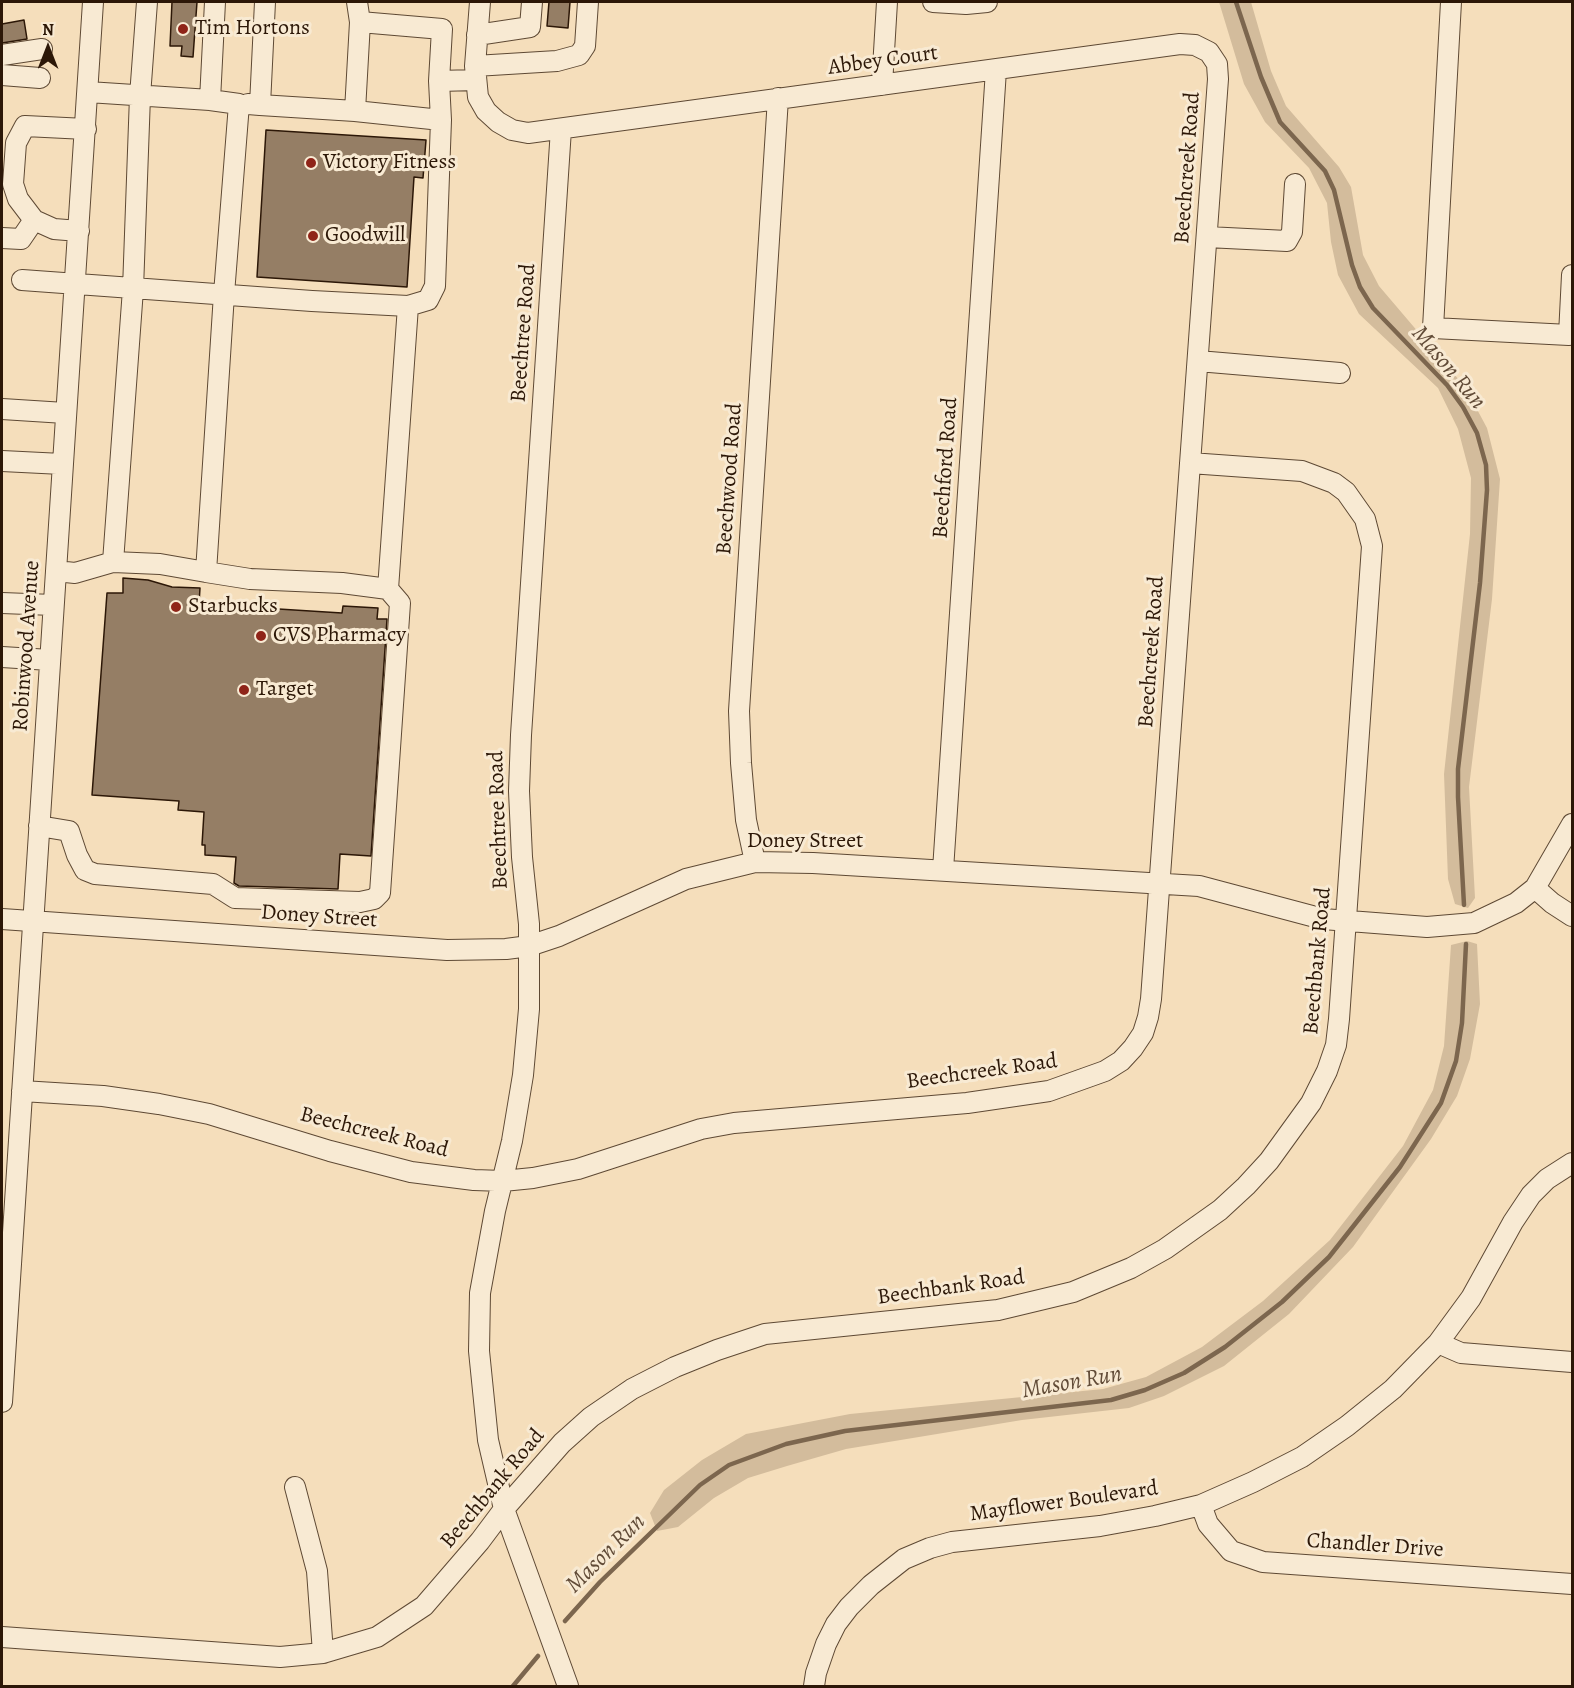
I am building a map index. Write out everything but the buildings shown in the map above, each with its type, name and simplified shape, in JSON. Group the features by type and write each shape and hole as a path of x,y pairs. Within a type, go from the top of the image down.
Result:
{"street":[{"name":"Robinwood Avenue","path":"2,1402 93,2"},
{"path":"113,562 133,289 140,96 147,2"},
{"path":"210,100 215,2"},
{"path":"260,105 265,2"},
{"path":"355,111 360,22 357,2"},
{"path":"480,2 476,73 478,97 486,111 498,122 512,130 528,132 561,129"},
{"path":"477,35 530,27 532,2"},
{"path":"439,81 557,61 579,55 585,46 588,2"},
{"path":"882,86 887,2"},
{"path":"933,2 966,4 987,2"},
{"path":"1451,2 1433,328 1569,335 1572,276"},
{"path":"22,280 76,282 133,289 312,302 408,306 428,300 435,286 442,29 360,22"},
{"name":"Abbey Court","path":"561,129 1180,44 1195,45 1209,52"},
{"path":"2,55 42,49"},
{"name":"Beechcreek Road","path":"22,1091 103,1096 159,1104 209,1114 330,1151 411,1172 474,1180 503,1181 578,1169 702,1130 734,1123 979,1101 1049,1091 1105,1071 1121,1061 1143,1033 1148,1017 1160,884 1218,79 1217,64 1209,52"},
{"name":"Beechford Road","path":"943,870 996,70"},
{"path":"2,75 40,78"},
{"path":"88,92 355,111 441,120"},
{"name":"Beechwood Road","path":"755,862 746,820 739,711 778,98"},
{"path":"206,572 239,104"},
{"path":"79,231 54,228 34,220 10,199 16,142 25,126 86,129"},
{"name":"Beechtree Road","path":"561,129 521,735 519,791 529,946 529,1009 524,1075 480,1293 479,1351 488,1440 504,1509 568,1686"},
{"path":"1207,237 1287,241 1292,232 1295,184"},
{"path":"2,238 21,239 34,220"},
{"path":"388,589 408,306"},
{"path":"1198,361 1340,373"},
{"path":"2,409 65,412"},
{"path":"2,461 62,464"},
{"name":"Beechbank Road","path":"2,1637 280,1657 323,1653 377,1637 424,1606 562,1443 591,1418 632,1389 675,1367 765,1334 998,1310 1073,1292 1131,1268 1165,1249 1220,1210 1246,1186 1269,1161 1311,1102 1327,1071 1336,1045 1372,546 1365,519 1346,492 1315,474 1288,469 1190,463"},
{"path":"39,826 69,831 85,870 95,874 213,884 235,898 360,902 374,899 380,892 400,603 388,589 342,583 250,579 160,564 113,562 75,573 56,571"},
{"path":"2,603 53,604"},
{"path":"2,657 50,660"},
{"name":"Doney Street","path":"2,919 447,950 506,949 529,946 560,936 686,879 755,862 943,870 1199,886 1323,919 1427,927 1474,923 1516,903 1535,888 1572,824"},
{"path":"1535,888 1572,916"},
{"name":"Mayflower Boulevard","path":"814,1686 823,1653 836,1624 871,1585 904,1559 952,1542 1100,1526 1201,1505 1254,1482 1302,1457 1347,1426 1393,1389 1438,1343 1471,1298 1513,1221 1531,1195 1547,1179 1572,1164"},
{"path":"1438,1343 1461,1353 1572,1362"},
{"path":"295,1487 317,1571 323,1653"},
{"name":"Chandler Drive","path":"1201,1505 1208,1524 1230,1551 1263,1562 1572,1584"}],"shaded area":[{"path":"1219,2 1251,2 1271,71 1286,106 1339,167 1351,187 1363,255 1379,286 1465,387 1487,428 1500,479 1492,599 1469,787 1475,898 1468,908 1455,904 1448,879 1444,774 1470,534 1471,478 1458,429 1438,388 1359,314 1338,275 1331,242 1327,203 1309,168 1265,122 1244,84"},
{"path":"1467,941 1477,944 1480,1004 1470,1059 1457,1096 1431,1139 1353,1247 1289,1314 1224,1366 1164,1396 1129,1408 1022,1420 846,1449 787,1466 748,1478 714,1498 678,1527 657,1531 650,1513 664,1490 702,1460 746,1434 850,1414 1103,1389 1146,1377 1202,1347 1263,1301 1330,1240 1403,1146 1433,1090 1444,1046 1451,945"}],"waterway":[{"name":"Mason Run","path":"1236,2 1261,77 1280,122 1325,171 1334,190 1352,265 1360,287 1373,308 1447,385 1463,407 1477,433 1486,465 1487,490 1480,583 1458,769 1464,905"},
{"name":"Mason Run","path":"565,1621 600,1582 700,1485 729,1465 786,1444 845,1431 1111,1400 1145,1390 1184,1373 1225,1347 1282,1302 1329,1257 1400,1167 1441,1103 1456,1061 1462,1023 1466,944"},
{"name":"Mason Run","path":"513,1686 538,1656"}],"place":[{"name":"Tim Hortons","path":"183,29"},
{"name":"Victory Fitness","path":"311,163"},
{"name":"Goodwill","path":"313,236"},
{"name":"Starbucks","path":"176,607"},
{"name":"CVS Pharmacy","path":"261,636"},
{"name":"Target","path":"244,690"}]}
